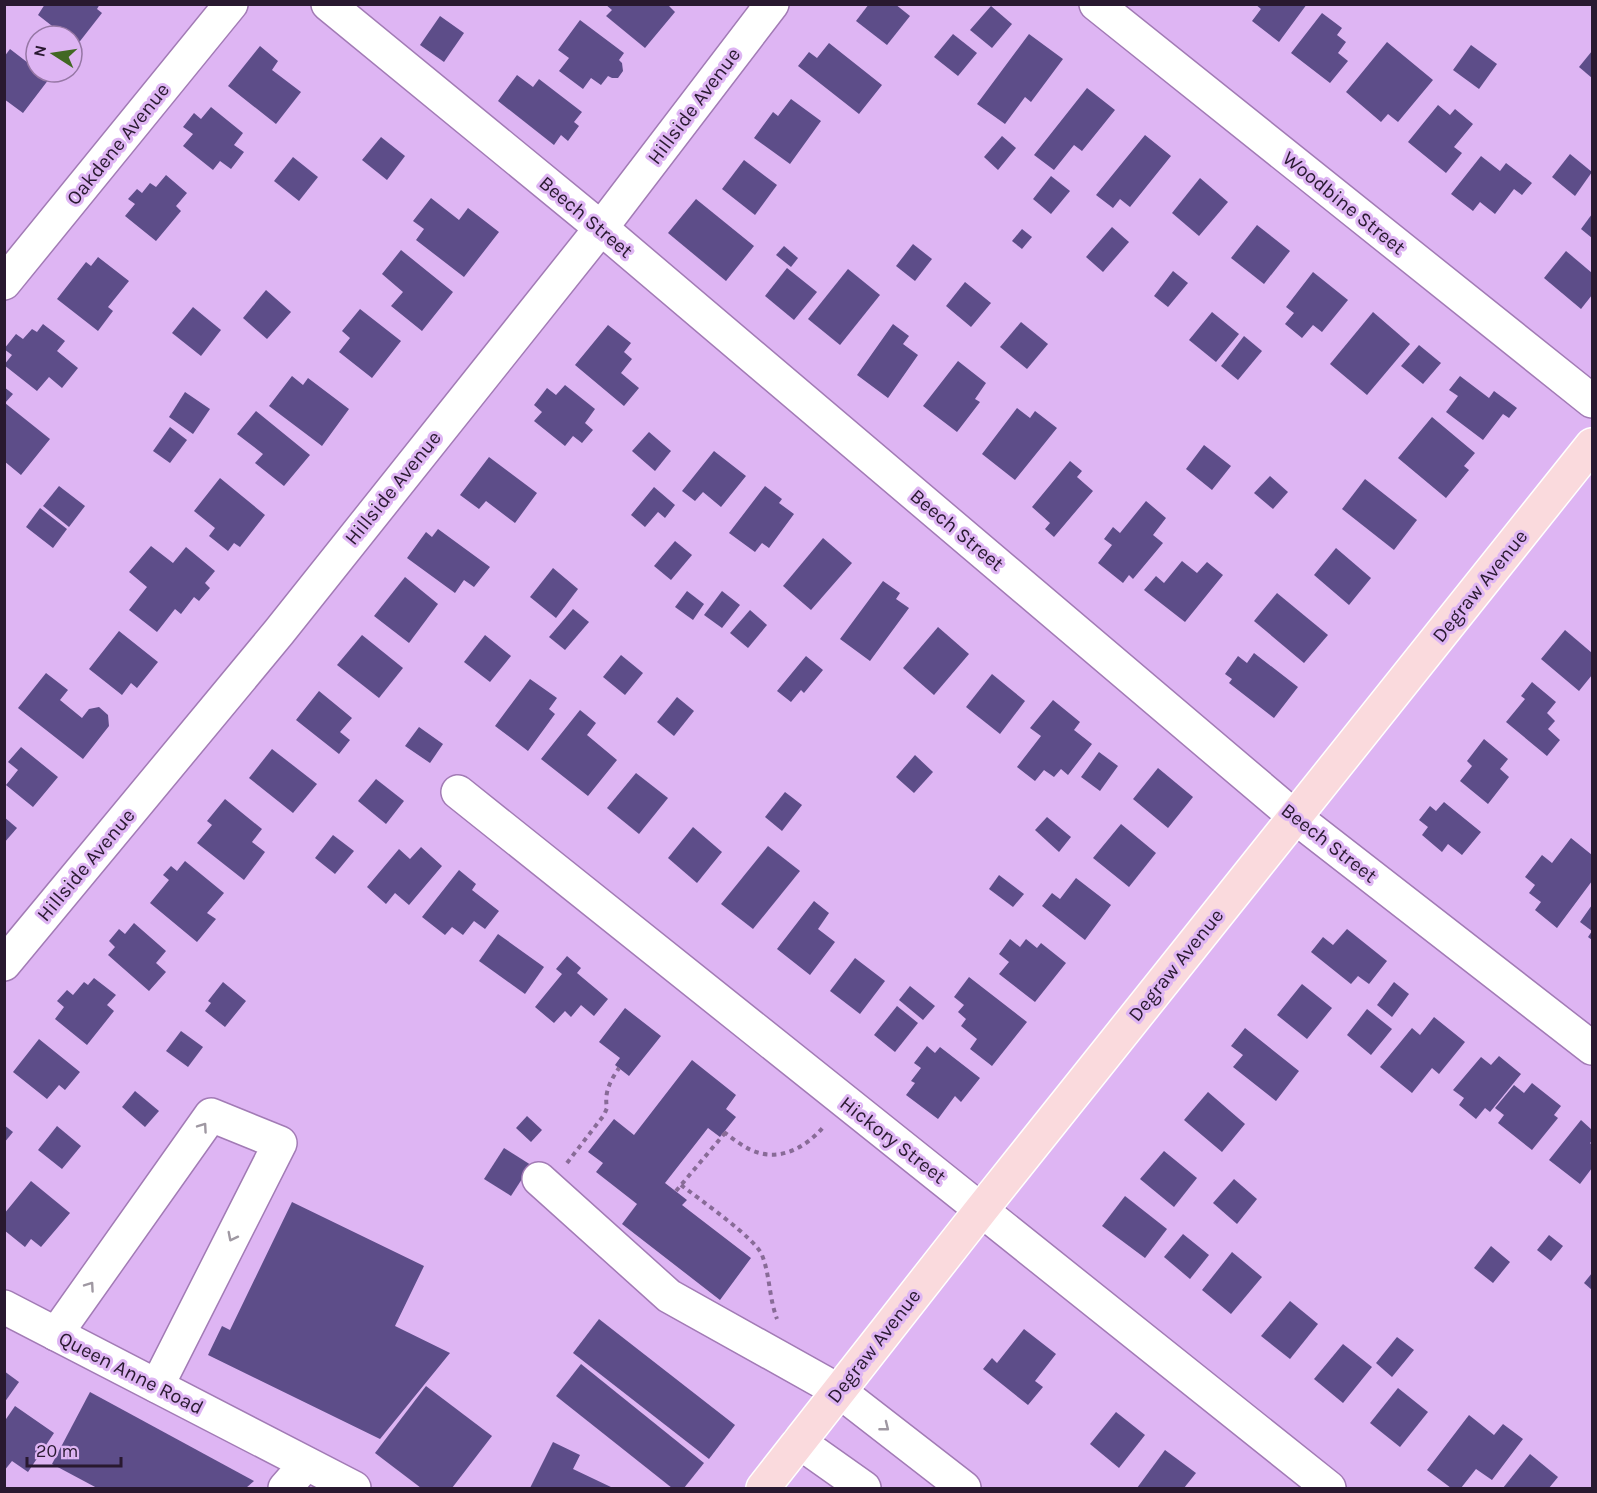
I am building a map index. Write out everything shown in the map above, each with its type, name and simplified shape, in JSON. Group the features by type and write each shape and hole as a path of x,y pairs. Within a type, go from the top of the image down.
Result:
{"main road":[{"name":"Degraw Avenue","path":"763,1488 981,1210 1593,445"}],"street":[{"name":"Oakdene Avenue","path":"4,283 231,4"},
{"name":"Beech Street","path":"328,4 601,228 1295,817 1593,1048"},
{"name":"Hillside Avenue","path":"4,964 271,641 601,228 772,4"},
{"name":"Woodbine Street","path":"1096,4 1593,400"},
{"name":"Hickory Street","path":"458,792 1329,1488"},
{"path":"56,1334 211,1115 280,1143 157,1386"},
{"path":"543,1183 669,1296 839,1391 964,1488"},
{"name":"Queen Anne Road","path":"4,1307 354,1488"},
{"path":"800,1442 864,1488"},
{"path":"285,1488 306,1464"}],"path":[{"path":"543,1183 604,1115 608,1108 607,1088 619,1068"},
{"path":"676,1191 724,1133 751,1150 768,1154 783,1154 808,1143 843,1100"},
{"path":"681,1185 755,1244 765,1263 778,1320 772,1318"}],"building":[{"path":"45,4 100,4 97,9 102,13 84,36 84,24 50,24 38,15"},
{"path":"605,4 667,4 675,12 645,48 606,16 612,10"},
{"path":"869,4 895,4 910,16 887,45 856,21"},
{"path":"1255,4 1307,4 1279,42 1252,21 1261,9"},
{"path":"991,6 1012,24 992,48 970,30"},
{"path":"1322,13 1342,28 1337,35 1346,42 1338,53 1348,61 1330,83 1291,53"},
{"path":"440,16 464,33 444,62 420,45"},
{"path":"580,20 624,53 619,60 623,71 618,78 608,76 601,85 591,78 583,89 559,71 569,58 558,50"},
{"path":"953,34 977,53 958,76 934,57"},
{"path":"1029,34 1063,59 1031,102 1025,97 1005,124 977,104"},
{"path":"1387,42 1433,80 1398,122 1388,114 1381,122 1346,92"},
{"path":"829,43 882,85 859,114 798,66 809,52 817,58"},
{"path":"1471,45 1497,64 1479,89 1453,70"},
{"path":"260,46 278,61 272,70 301,92 276,124 228,86"},
{"path":"10,49 24,60 24,84 45,84 23,113 4,99 4,57"},
{"path":"1592,51 1592,78 1579,67"},
{"path":"517,75 533,87 539,79 582,112 574,122 579,126 568,141 561,135 554,145 498,101"},
{"path":"1087,88 1115,110 1082,151 1074,145 1054,170 1034,155"},
{"path":"791,99 821,121 790,164 754,138 773,112 778,116"},
{"path":"1438,105 1450,115 1455,109 1473,124 1454,147 1462,153 1446,173 1408,142"},
{"path":"211,107 243,133 234,145 244,152 231,169 220,161 213,170 183,146 193,134 183,127 194,113 201,119"},
{"path":"1145,135 1171,156 1130,207 1120,199 1113,208 1096,195"},
{"path":"1002,136 1016,148 998,170 984,157"},
{"path":"381,137 405,156 387,180 362,160"},
{"path":"1570,154 1592,172 1575,196 1552,177"},
{"path":"1481,156 1500,171 1506,163 1532,183 1522,195 1514,189 1495,214 1480,202 1473,211 1451,194"},
{"path":"293,157 318,177 299,201 274,181"},
{"path":"744,160 777,185 755,215 722,189"},
{"path":"166,175 187,193 176,206 181,211 156,241 125,216 135,204 128,199 137,189 142,193 150,183 156,187"},
{"path":"1051,176 1070,191 1051,214 1033,199"},
{"path":"1200,178 1228,202 1199,236 1172,213"},
{"path":"431,198 459,220 468,208 499,232 464,277 416,240 424,229 413,221"},
{"path":"696,199 754,246 726,281 668,233"},
{"path":"1592,214 1592,238 1581,229"},
{"path":"1257,225 1290,251 1264,284 1231,258"},
{"path":"1112,227 1129,242 1103,272 1086,257"},
{"path":"1022,229 1032,237 1022,249 1012,241"},
{"path":"913,244 932,259 915,281 896,266"},
{"path":"784,246 798,258 791,267 776,255"},
{"path":"401,250 453,292 422,331 391,306 403,292 382,274"},
{"path":"1566,251 1592,273 1592,295 1581,309 1544,278"},
{"path":"98,257 129,281 108,307 113,311 98,331 57,299 86,262 91,266"},
{"path":"787,268 817,292 794,320 765,296"},
{"path":"848,269 880,295 840,345 808,319"},
{"path":"1173,271 1188,283 1168,307 1154,296"},
{"path":"1313,272 1348,300 1322,332 1313,325 1302,338 1285,324 1294,313 1286,307"},
{"path":"965,282 991,303 971,327 946,306"},
{"path":"266,290 291,312 267,339 243,318"},
{"path":"193,307 221,330 201,356 172,333"},
{"path":"360,309 401,341 372,378 339,352 350,338 342,331"},
{"path":"1212,312 1239,334 1216,362 1189,340"},
{"path":"1373,312 1410,344 1367,395 1330,364"},
{"path":"1021,322 1048,344 1027,369 1000,347"},
{"path":"43,324 65,341 57,351 78,368 62,388 49,377 37,391 4,365 12,355 4,349 16,334 23,339 32,329 37,332"},
{"path":"893,324 909,336 903,344 918,355 888,398 857,375"},
{"path":"608,325 631,343 624,352 632,359 621,373 639,388 624,406 575,365"},
{"path":"1244,336 1262,351 1238,380 1221,366"},
{"path":"1419,345 1441,363 1423,384 1401,366"},
{"path":"958,361 986,383 975,399 980,402 957,432 923,406"},
{"path":"292,376 303,385 308,378 349,409 322,446 269,406"},
{"path":"1460,376 1489,398 1494,391 1517,408 1509,418 1503,414 1483,440 1446,412 1458,396 1449,390"},
{"path":"565,385 595,409 585,423 593,430 582,443 573,436 565,446 534,421 542,412 534,405 547,388 556,395"},
{"path":"4,387 13,394 5,403 50,439 21,475 4,461"},
{"path":"185,392 210,409 193,434 169,417"},
{"path":"1017,408 1030,418 1035,411 1057,428 1015,480 982,454"},
{"path":"256,411 310,455 284,486 255,463 263,454 237,434"},
{"path":"1432,417 1475,453 1464,466 1469,470 1446,498 1398,458"},
{"path":"170,427 187,440 170,463 153,451"},
{"path":"649,432 671,451 655,471 632,451"},
{"path":"1204,445 1231,466 1212,490 1186,469"},
{"path":"714,451 746,476 721,507 703,492 695,501 682,491"},
{"path":"489,457 537,493 515,523 486,501 479,509 460,495"},
{"path":"1070,461 1082,471 1077,477 1093,491 1054,537 1045,529 1050,523 1032,507"},
{"path":"1270,476 1288,492 1273,509 1254,493"},
{"path":"220,478 265,515 240,547 234,543 228,551 209,536 215,528 194,511"},
{"path":"1365,479 1417,520 1394,550 1342,509"},
{"path":"59,486 85,506 69,527 43,506"},
{"path":"765,486 782,499 779,503 794,514 769,548 762,543 755,552 729,533"},
{"path":"654,487 675,505 665,518 658,512 645,527 631,515"},
{"path":"1146,501 1166,518 1153,535 1163,543 1133,579 1129,575 1123,583 1098,563 1112,545 1104,539 1113,527 1120,533"},
{"path":"40,508 67,529 53,548 26,527"},
{"path":"438,529 490,567 474,587 464,580 455,593 407,558 426,532 432,537"},
{"path":"823,538 852,563 811,610 783,586"},
{"path":"675,541 692,555 671,580 654,566"},
{"path":"151,546 173,563 186,547 215,571 205,583 210,588 199,601 194,597 181,614 175,609 157,632 129,610 147,587 129,572"},
{"path":"1336,548 1371,578 1349,605 1314,575"},
{"path":"1182,561 1197,573 1207,562 1223,575 1185,622 1144,590 1156,576 1164,583"},
{"path":"553,568 578,589 556,618 530,597"},
{"path":"405,577 438,604 409,643 374,616"},
{"path":"883,581 900,593 896,599 909,608 870,661 840,639"},
{"path":"687,591 704,604 693,620 675,607"},
{"path":"722,591 740,605 722,628 704,615"},
{"path":"1277,593 1328,635 1304,663 1254,621"},
{"path":"573,609 589,622 565,650 549,637"},
{"path":"750,610 767,625 748,648 730,633"},
{"path":"938,627 969,654 934,695 903,668"},
{"path":"1565,630 1592,653 1592,675 1579,691 1541,659"},
{"path":"119,631 158,662 137,688 131,683 122,695 89,669"},
{"path":"362,635 403,668 379,698 337,665"},
{"path":"485,635 511,656 490,682 464,662"},
{"path":"1254,653 1298,687 1274,718 1229,683 1232,679 1225,674 1238,656 1247,663"},
{"path":"621,655 643,673 625,695 603,677"},
{"path":"806,656 823,670 804,693 801,690 791,702 777,691"},
{"path":"46,673 68,690 60,700 82,718 89,709 99,707 108,715 109,726 83,759 18,708"},
{"path":"992,674 1025,701 1000,734 966,707"},
{"path":"530,679 557,698 549,709 555,714 528,751 495,726"},
{"path":"1532,682 1556,702 1547,713 1555,721 1548,729 1560,740 1547,756 1506,722 1525,699 1521,696"},
{"path":"319,691 352,718 340,732 350,740 339,754 296,720"},
{"path":"677,697 694,711 674,736 657,722"},
{"path":"1053,700 1080,722 1074,730 1092,744 1068,775 1061,769 1054,777 1044,770 1035,781 1017,767 1041,736 1030,728"},
{"path":"580,710 596,723 587,735 617,760 588,796 541,759"},
{"path":"419,727 443,744 430,763 405,746"},
{"path":"1484,739 1508,759 1500,769 1509,777 1488,804 1460,781 1472,766 1467,761"},
{"path":"21,747 58,777 33,807 6,785 18,770 8,762"},
{"path":"272,749 317,784 293,813 249,778"},
{"path":"1099,752 1118,766 1100,791 1081,777"},
{"path":"915,755 933,772 914,793 896,777"},
{"path":"1158,768 1193,797 1168,828 1133,799"},
{"path":"636,773 668,798 639,834 607,808"},
{"path":"376,779 404,801 386,824 358,801"},
{"path":"785,792 802,805 782,831 765,817"},
{"path":"225,799 262,829 252,842 265,852 244,880 197,843 212,825 207,821"},
{"path":"1444,802 1481,832 1462,855 1448,844 1442,852 1422,835 1428,827 1419,820 1430,806 1436,811"},
{"path":"4,817 17,828 4,843"},
{"path":"1047,817 1071,837 1059,852 1035,830"},
{"path":"1121,824 1156,853 1129,887 1093,858"},
{"path":"693,827 722,852 697,883 668,858"},
{"path":"333,835 354,851 335,874 315,858"},
{"path":"1571,838 1592,855 1592,881 1557,928 1535,910 1541,902 1529,893 1535,885 1525,877 1542,855 1552,863"},
{"path":"768,846 800,871 753,929 721,904"},
{"path":"421,847 442,866 409,905 395,893 386,904 367,887 399,849 410,859"},
{"path":"185,861 224,893 207,913 216,919 197,942 150,903 169,880 163,875 171,866 177,871"},
{"path":"459,870 476,884 472,890 499,911 485,929 474,921 463,935 452,927 445,935 422,917"},
{"path":"999,875 1024,894 1013,907 989,889"},
{"path":"1076,878 1111,905 1085,940 1042,906 1052,893 1060,899"},
{"path":"814,901 829,913 818,929 835,942 810,975 777,949"},
{"path":"1592,905 1592,931 1580,922"},
{"path":"134,923 166,951 156,963 166,972 149,991 108,955 115,947 109,941 119,929 125,934"},
{"path":"1347,929 1387,961 1369,984 1358,976 1351,984 1311,952 1323,937 1333,945"},
{"path":"498,934 544,967 525,994 479,961"},
{"path":"1010,939 1020,947 1026,939 1037,948 1041,943 1066,963 1035,1002 999,974 1009,962 999,954"},
{"path":"567,956 581,968 577,973 608,999 594,1016 581,1005 571,1017 565,1011 554,1023 535,1007 562,974 556,969"},
{"path":"855,958 885,981 860,1014 830,991"},
{"path":"969,977 1027,1022 992,1066 970,1049 977,1039 961,1026 966,1019 958,1012 964,1005 954,997"},
{"path":"94,978 116,995 107,1005 114,1011 87,1045 55,1019 64,1007 57,1001 67,990 73,995 84,982 88,985"},
{"path":"223,982 246,1001 225,1027 205,1011 211,1003 208,1001"},
{"path":"1394,982 1409,994 1392,1017 1377,1005"},
{"path":"1302,984 1332,1008 1307,1039 1277,1015"},
{"path":"910,986 935,1006 923,1020 899,1000"},
{"path":"897,1006 918,1023 895,1052 874,1035"},
{"path":"625,1008 661,1036 629,1076 615,1065 620,1058 599,1042"},
{"path":"1367,1009 1392,1029 1371,1055 1347,1035"},
{"path":"1434,1017 1465,1042 1439,1074 1432,1068 1412,1093 1380,1067 1412,1028 1420,1035"},
{"path":"1245,1028 1299,1071 1276,1101 1233,1067 1243,1055 1231,1046"},
{"path":"181,1031 203,1047 188,1067 166,1051"},
{"path":"39,1039 80,1072 65,1090 59,1085 47,1099 13,1072"},
{"path":"927,1046 935,1053 940,1047 980,1078 961,1102 955,1096 938,1119 906,1095 915,1083 911,1081 921,1068 914,1063"},
{"path":"1499,1056 1521,1074 1490,1112 1485,1108 1476,1119 1459,1105 1464,1098 1453,1090 1481,1057 1491,1065"},
{"path":"692,1060 736,1095 726,1109 736,1117 720,1137 708,1128 665,1183 687,1200 682,1205 751,1258 720,1300 622,1224 637,1204 596,1172 603,1163 588,1152 614,1119 634,1135"},
{"path":"1532,1083 1561,1106 1554,1115 1558,1118 1532,1150 1498,1123 1504,1115 1495,1108 1514,1085 1524,1093"},
{"path":"135,1091 159,1111 145,1127 122,1107"},
{"path":"1208,1092 1245,1124 1222,1152 1184,1120"},
{"path":"527,1116 542,1130 531,1142 516,1128"},
{"path":"1581,1120 1592,1130 1590,1143 1592,1145 1592,1168 1580,1184 1549,1160"},
{"path":"4,1125 13,1132 4,1143"},
{"path":"57,1126 81,1146 62,1169 38,1150"},
{"path":"504,1148 531,1165 511,1196 484,1179"},
{"path":"1164,1151 1197,1178 1174,1207 1140,1179"},
{"path":"1234,1179 1257,1199 1237,1224 1213,1203"},
{"path":"31,1181 70,1213 41,1247 31,1239 25,1247 4,1230 4,1214"},
{"path":"1125,1196 1167,1229 1145,1258 1102,1226"},
{"path":"292,1202 424,1266 395,1326 450,1353 380,1439 208,1355 222,1326 230,1330"},
{"path":"1183,1234 1209,1255 1190,1279 1164,1257"},
{"path":"1549,1235 1563,1246 1551,1261 1537,1250"},
{"path":"1491,1246 1510,1262 1493,1283 1474,1268"},
{"path":"1232,1252 1262,1277 1231,1314 1202,1290"},
{"path":"1592,1273 1592,1290 1584,1283"},
{"path":"1290,1301 1318,1324 1290,1359 1261,1336"},
{"path":"599,1319 735,1425 709,1459 573,1353"},
{"path":"1024,1329 1056,1354 1035,1381 1043,1387 1028,1405 983,1369 992,1358 997,1363"},
{"path":"1397,1337 1414,1350 1392,1377 1376,1363"},
{"path":"1343,1344 1372,1367 1343,1403 1314,1379"},
{"path":"581,1364 704,1463 684,1488 672,1488 556,1396"},
{"path":"4,1371 19,1382 4,1403"},
{"path":"426,1386 492,1436 452,1488 421,1488 375,1453"},
{"path":"1398,1388 1428,1412 1400,1447 1370,1423"},
{"path":"90,1392 254,1481 246,1488 97,1488 52,1464"},
{"path":"15,1406 54,1433 28,1472 12,1461 4,1471 4,1422"},
{"path":"1116,1412 1145,1435 1119,1468 1090,1444"},
{"path":"1469,1415 1494,1435 1503,1424 1523,1439 1492,1480 1476,1469 1461,1488 1451,1488 1427,1470"},
{"path":"553,1442 580,1455 573,1469 613,1488 530,1488"},
{"path":"1165,1450 1196,1473 1184,1488 1137,1488"},
{"path":"1530,1454 1558,1477 1549,1488 1503,1488"}]}
